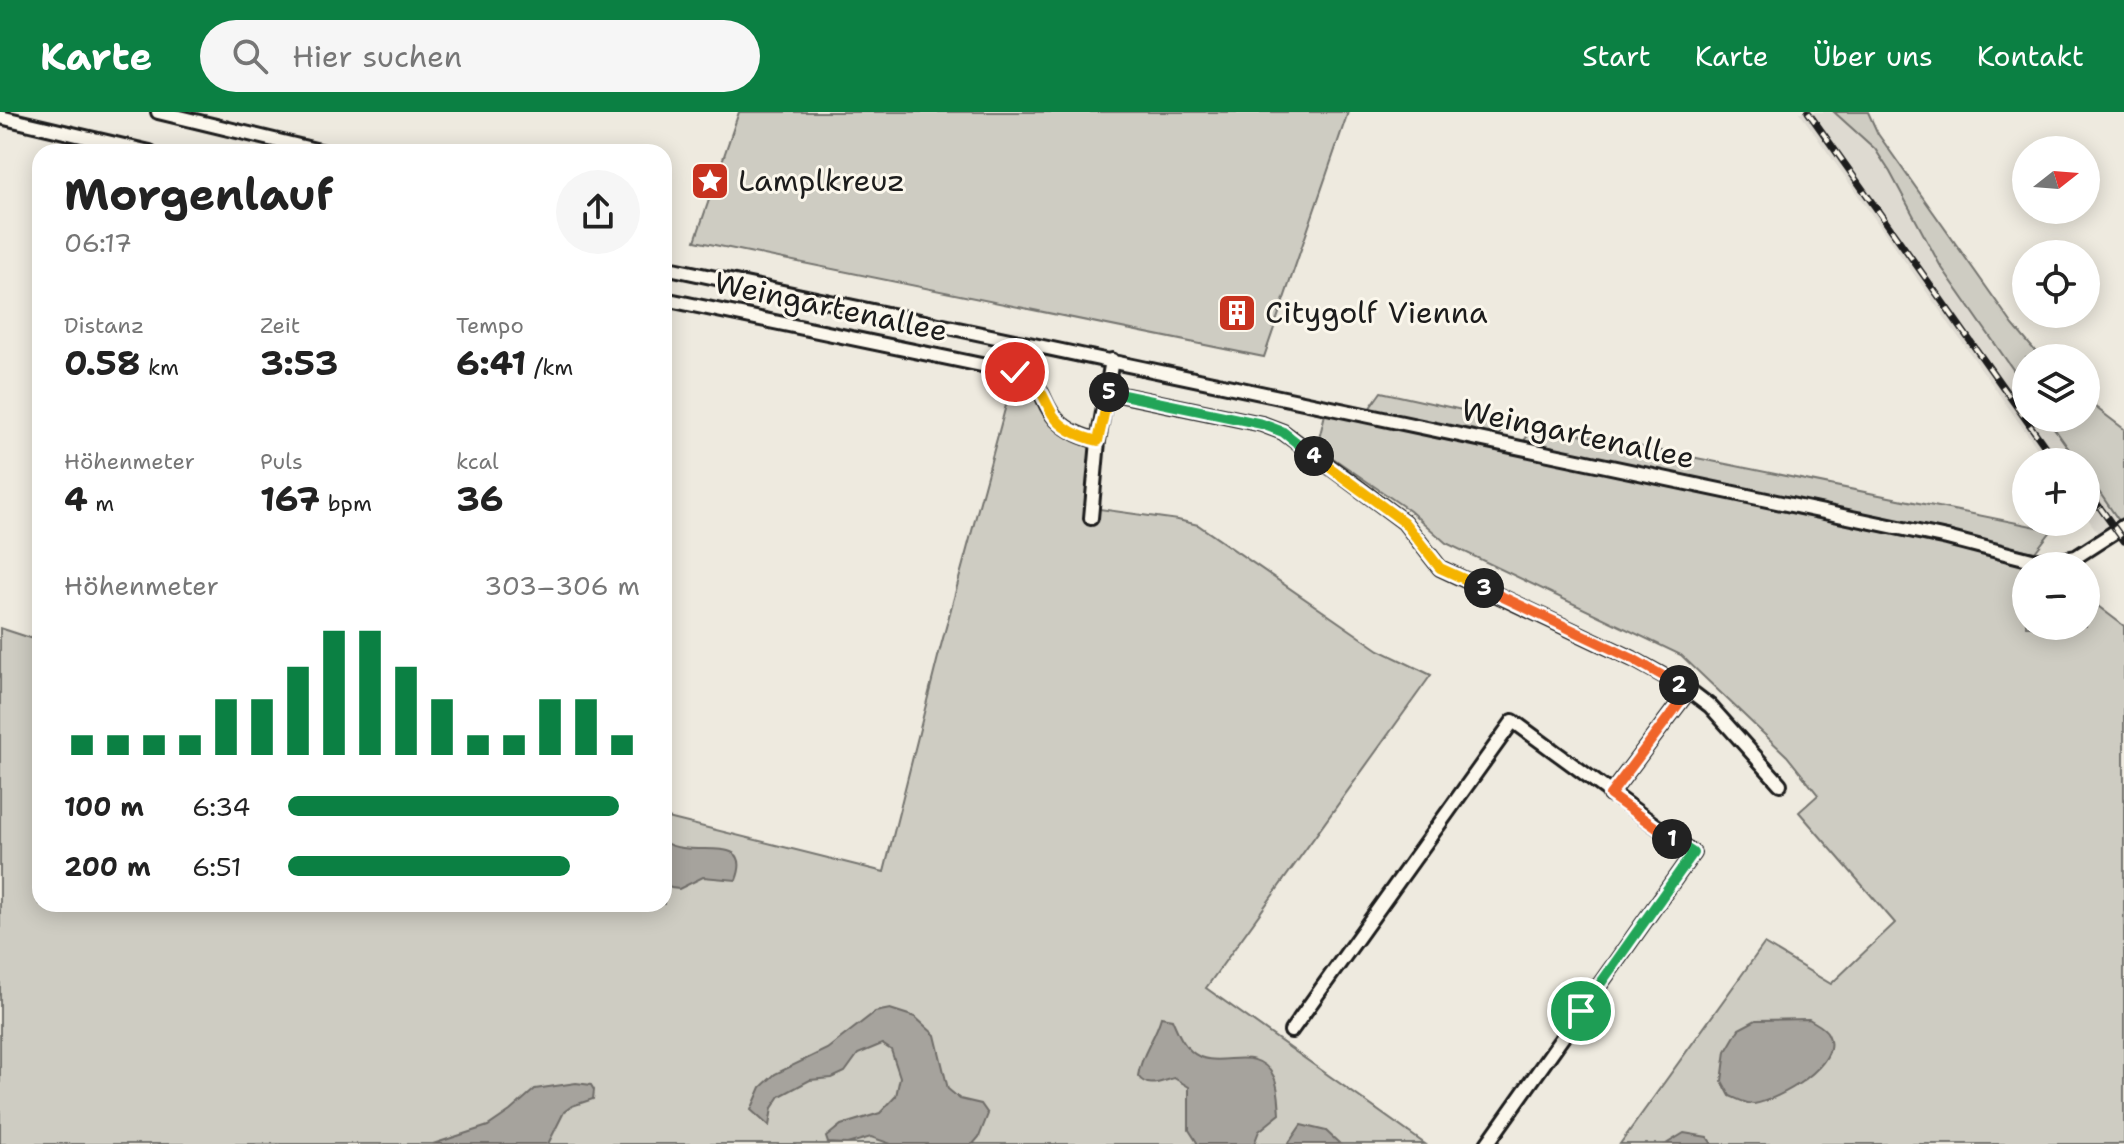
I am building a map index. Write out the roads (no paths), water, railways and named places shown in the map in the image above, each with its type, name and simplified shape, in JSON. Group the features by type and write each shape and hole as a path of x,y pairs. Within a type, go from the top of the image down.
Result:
{"street":[{"path":"158,112 276,144"},
{"path":"0,117 116,144"},
{"name":"Weingartenallee","path":"672,269 1961,541 2032,560 2055,561 2076,557 2124,526"},
{"name":"Weingartenallee","path":"672,301 1015,372 1039,386 1055,417 1073,433 1098,441"},
{"path":"1091,518 1098,441 1112,360"},
{"path":"1108,392 1262,424 1283,432 1404,522 1440,568 1633,659 1689,690 1710,706 1780,784"},
{"path":"1610,795 1689,690"},
{"path":"1291,1031 1513,721 1693,853 1487,1144"}],"railway":[{"path":"1808,112 2046,448"},
{"path":"2100,508 2124,541"}],"place":[{"name":"Lamplkreuz","path":"710,181"},
{"name":"Citygolf Vienna","path":"1237,313"}]}
